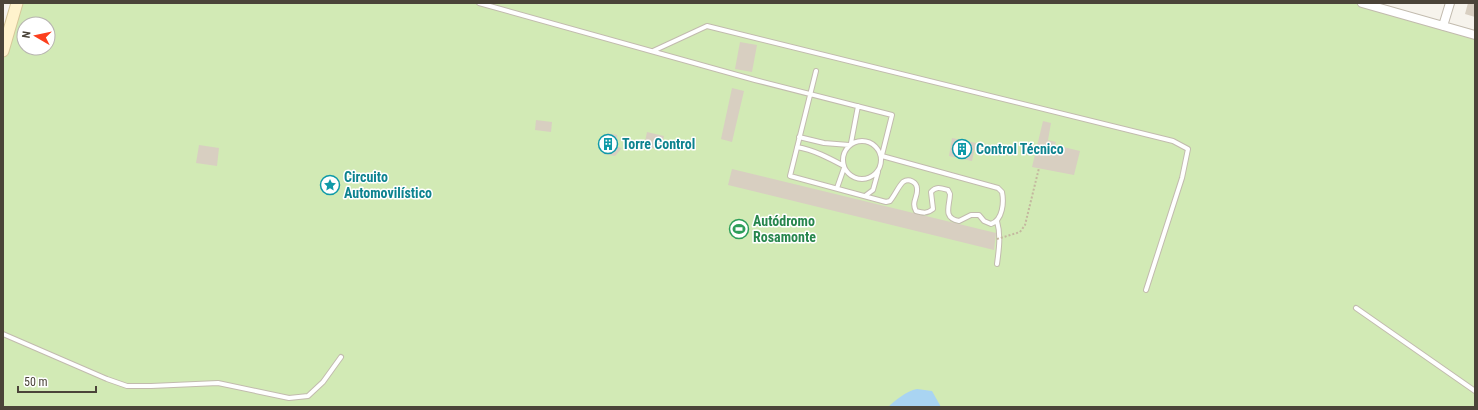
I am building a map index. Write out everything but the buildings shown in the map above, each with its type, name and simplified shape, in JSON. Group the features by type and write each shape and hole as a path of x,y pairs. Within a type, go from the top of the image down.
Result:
{"main road":[{"path":"3,51 17,3"}],"street":[{"path":"1362,3 1475,35"},
{"path":"1443,26 1450,3"}],"lane":[{"path":"478,3 892,115 880,168 873,190 864,196"},
{"path":"653,51 707,26 1173,140 1188,149 1182,178 1146,290"},
{"path":"816,71 790,176 886,202 890,201 904,181 909,180 917,186 918,190 913,203 916,211 925,213 930,212 933,209 931,192 933,188 937,188 948,190 950,194 948,211 949,216 952,219 960,221 975,215 979,215 988,223 992,224 997,221 1002,208 1003,198 1002,192 998,188 882,157"},
{"path":"837,188 844,167 843,156 850,144 858,106"},
{"path":"799,137 824,143 850,144 858,140 866,140 878,148 882,157"},
{"path":"797,147 818,153 844,167 848,174 860,179 868,178 874,175 880,168"},
{"path":"997,221 1000,230 997,264"},
{"path":"1356,308 1475,391"},
{"path":"3,334 107,379 127,386 218,383 289,398 308,396 323,382 341,357"}],"path":[{"path":"997,239 1020,232 1025,225 1039,168"}],"green space":[{"name":"Autódromo Rosamonte","path":"17,3 1364,3 1475,37 1475,407 3,407 3,51"}],"water":[{"path":"917,389 932,391 941,407 888,407 905,394"}],"place":[{"name":"Torre Control","path":"608,144"},
{"name":"Control Técnico","path":"962,149"},
{"name":"Circuito Automovilístico","path":"330,185"},
{"name":"Autódromo Rosamonte","path":"739,229"}]}
